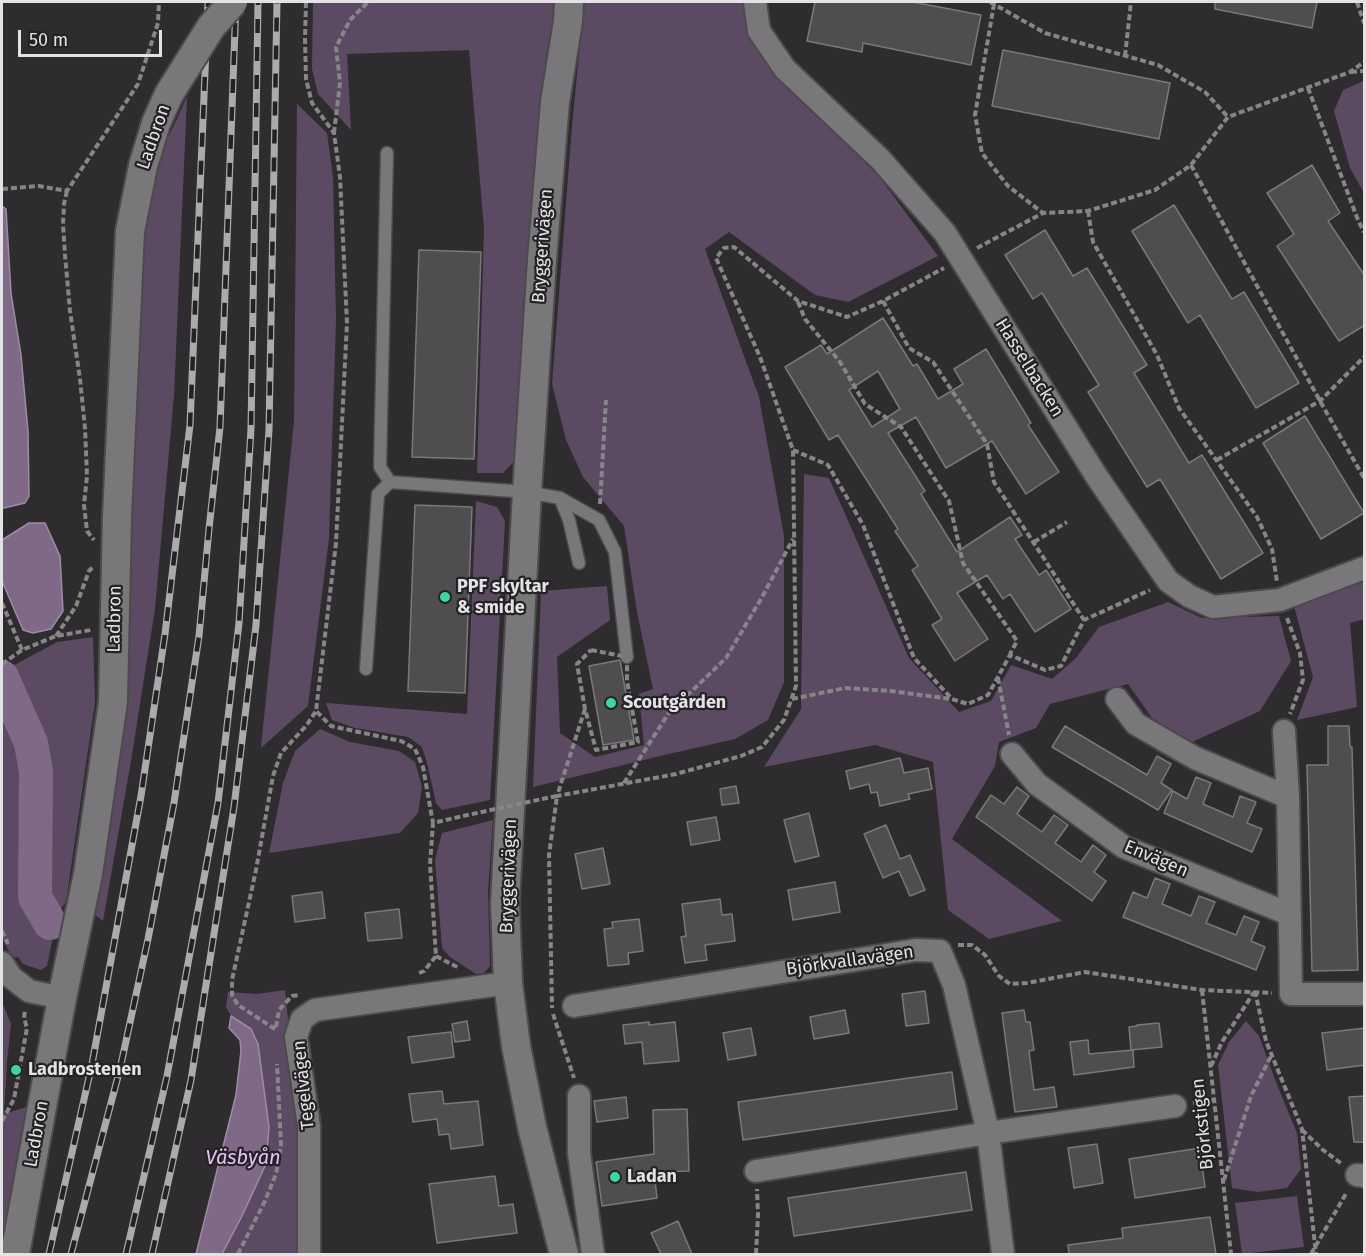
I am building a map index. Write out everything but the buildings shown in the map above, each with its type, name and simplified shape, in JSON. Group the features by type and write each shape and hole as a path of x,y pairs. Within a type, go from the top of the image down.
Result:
{"street":[{"name":"Ladbron","path":"15,1254 62,998 88,874 113,702 117,517 130,231 143,166 156,123 169,94 211,27 233,2"},
{"name":"Bryggerivägen","path":"564,1254 530,1115 516,1046 508,983 505,903 527,492 549,158 569,2"},
{"name":"Hasselbacken","path":"755,2 759,31 785,69 880,159 945,233 1097,477 1168,581 1189,596 1213,607 1280,600 1365,568"},
{"path":"1117,699 1136,724 1195,758 1287,797"},
{"path":"1284,731 1291,994 1365,994"},
{"name":"Envägen","path":"1012,754 1037,784 1124,848 1289,914"},
{"name":"Björkvallavägen","path":"574,1006 916,950 940,951 954,985 988,1133 1003,1254"},
{"path":"2,963 11,977 29,991 62,998"},
{"name":"Tegelvägen","path":"309,1254 309,1126 296,1037 303,1019 315,1010 508,983"},
{"path":"579,1096 579,1153 593,1254"},
{"path":"756,1171 988,1133 1175,1106"}],"lane":[{"path":"387,153 380,467 390,482"},
{"path":"366,669 378,494 390,482 527,492 560,498 599,520 615,552 627,657"},
{"path":"560,498 569,520 579,563"}],"path":[{"path":"98,546 87,531 84,505 87,476 85,428 70,311 63,224 64,204 67,191 138,84 158,24 159,2"},
{"path":"306,2 306,79 312,103 334,134"},
{"path":"303,994 292,996 279,1010 275,1029 238,1005 232,995 232,980 256,870 273,776 281,753 306,726 316,711 336,543 347,323 340,177 334,134 340,83 336,47 350,20 368,2"},
{"path":"1125,56 1131,2"},
{"path":"1357,2 1365,23"},
{"path":"1043,213 1008,186 982,153 975,116 992,3 1045,33 1158,65 1205,92 1228,117"},
{"path":"976,249 1043,213 1088,211 1155,190 1191,165 1228,117 1350,72 1365,62"},
{"path":"1350,72 1365,71"},
{"path":"1308,88 1358,220 1365,232"},
{"path":"1191,165 1320,401 1365,478"},
{"path":"2,189 39,186 67,191"},
{"path":"1088,211 1093,242 1157,355 1179,408 1257,517 1272,549 1280,600 1300,653 1303,680 1284,731"},
{"path":"433,823 542,799 676,774 741,756 762,747 784,720 796,686 793,450 760,357 716,258 724,248 734,247 798,301 847,317 883,301 944,267"},
{"path":"791,700 845,688 891,691 952,699 968,704 988,695 1017,641 963,563 949,501 901,427 866,404 840,362 805,319 798,301"},
{"path":"883,301 909,348 933,362 987,444 994,482 1084,620"},
{"path":"1217,460 1320,401 1365,357"},
{"path":"599,520 606,400"},
{"path":"793,450 828,465 863,525 914,658 952,699"},
{"path":"1034,542 1067,522"},
{"path":"624,783 668,714 726,658 794,538"},
{"path":"56,636 76,606 89,571 96,562"},
{"path":"1010,655 1045,670 1061,666 1084,620 1168,581"},
{"path":"2,603 22,650"},
{"path":"2,664 22,650 56,636 101,628"},
{"path":"591,650 627,657 627,681 638,742 596,750 585,709 577,664 591,650"},
{"path":"998,677 1012,754"},
{"path":"579,1096 552,1009 549,855 557,796 585,709"},
{"path":"316,711 331,726 401,741 415,749 423,767 433,823 430,864 436,956 424,971 416,974"},
{"path":"940,951 957,945 972,945 985,955 999,976 1010,984 1085,972 1202,990 1291,994"},
{"path":"436,956 467,973"},
{"name":"Björkstigen","path":"1202,990 1231,1254"},
{"path":"2,1121 14,1099 27,1029 24,1018 29,991"},
{"path":"1255,991 1266,1041 1302,1130 1316,1254"},
{"path":"1210,1068 1222,1042 1255,991"},
{"path":"552,1009 574,1006"},
{"path":"1223,1182 1251,1096 1272,1055"},
{"path":"238,1254 276,1174 281,1144 277,1064"},
{"path":"1202,1101 1214,1100"},
{"path":"1302,1130 1323,1150 1361,1175 1311,1254"},
{"path":"756,1171 758,1215 756,1254"}],"shaded area":[{"path":"313,2 555,2 546,57 516,459 503,473 477,473 484,229 469,50 347,54 351,130 318,94 312,69"},
{"path":"583,2 744,2 756,49 880,178 938,256 848,302 815,295 729,232 705,249 759,397 784,536 784,682 768,720 735,739 533,787 541,591 607,586 610,620 557,657 560,733 595,757 644,745 639,694 653,689 637,612 624,526 583,477 566,440 552,384"},
{"path":"1364,81 1364,193 1350,168 1334,111 1343,90"},
{"path":"187,97 174,395 155,609 103,921 91,912 118,748 130,647 129,457 140,235 154,168"},
{"path":"297,104 327,133 333,177 336,320 329,538 308,706 261,748 294,421"},
{"path":"804,474 829,478 909,658 959,712 991,701 1011,665 1052,679 1076,658 1099,627 1168,602 1202,618 1279,616 1291,661 1260,711 1192,742 1152,718 1128,684 1050,704 1036,728 999,742 995,766 952,839 1062,921 989,939 948,910 933,762 875,745 764,767 801,709"},
{"path":"476,501 497,507 505,521 490,800 442,810 436,803 422,747 408,737 355,728 332,720 326,703 467,714"},
{"path":"1364,582 1364,619 1350,623 1357,707 1297,720 1313,677 1294,606"},
{"path":"93,637 95,702 66,902 58,912 48,907 43,848 45,773 33,722 7,669 57,642"},
{"path":"2,701 18,733 27,769 27,900 36,924 53,937 47,966 41,970 23,964 18,957 12,958 2,937"},
{"path":"320,729 350,742 399,751 415,762 422,787 418,813 400,833 269,853 283,783 295,751"},
{"path":"493,820 488,891 490,966 484,973 476,974 450,957 442,948 435,860 442,833"},
{"path":"285,990 299,1127 299,1254 222,1254 266,1164 251,1029 231,1016 226,1007 228,992 257,994"},
{"path":"2,1002 11,1024 4,1114 30,1106 2,1245"},
{"path":"1246,1021 1259,1036 1297,1133 1301,1169 1287,1188 1258,1192 1232,1188 1218,1065 1229,1042"},
{"path":"1297,1196 1304,1247 1242,1254 1235,1203"}],"water":[{"path":"2,206 6,209 11,293 21,355 28,431 29,496 25,503 4,508 2,507"},
{"path":"29,523 45,523 60,556 63,611 51,629 33,633 23,630 2,581 2,540"},
{"name":"Väsbyån","path":"231,1016 251,1029 258,1044 269,1127 266,1164 222,1254 196,1254 236,1095 241,1051 240,1040 229,1028"}],"waterway":[{"name":"Väsbyån","path":"2,677 31,743 36,771 35,897 50,923"}],"railway":[{"path":"49,1254 92,1064 141,796 165,634 190,425 208,2"},
{"path":"71,1254 120,1069 148,939 174,803 199,636 220,427 236,2"},
{"path":"126,1254 167,1076 218,803 239,623 251,429 258,2"},
{"path":"152,1254 191,1080 234,807 256,625 269,430 277,2"}],"place":[{"name":"PPF skyltar & smide","path":"445,597"},
{"name":"Scoutgården","path":"611,703"},
{"name":"Ladbrostenen","path":"16,1070"},
{"name":"Ladan","path":"615,1177"}]}
